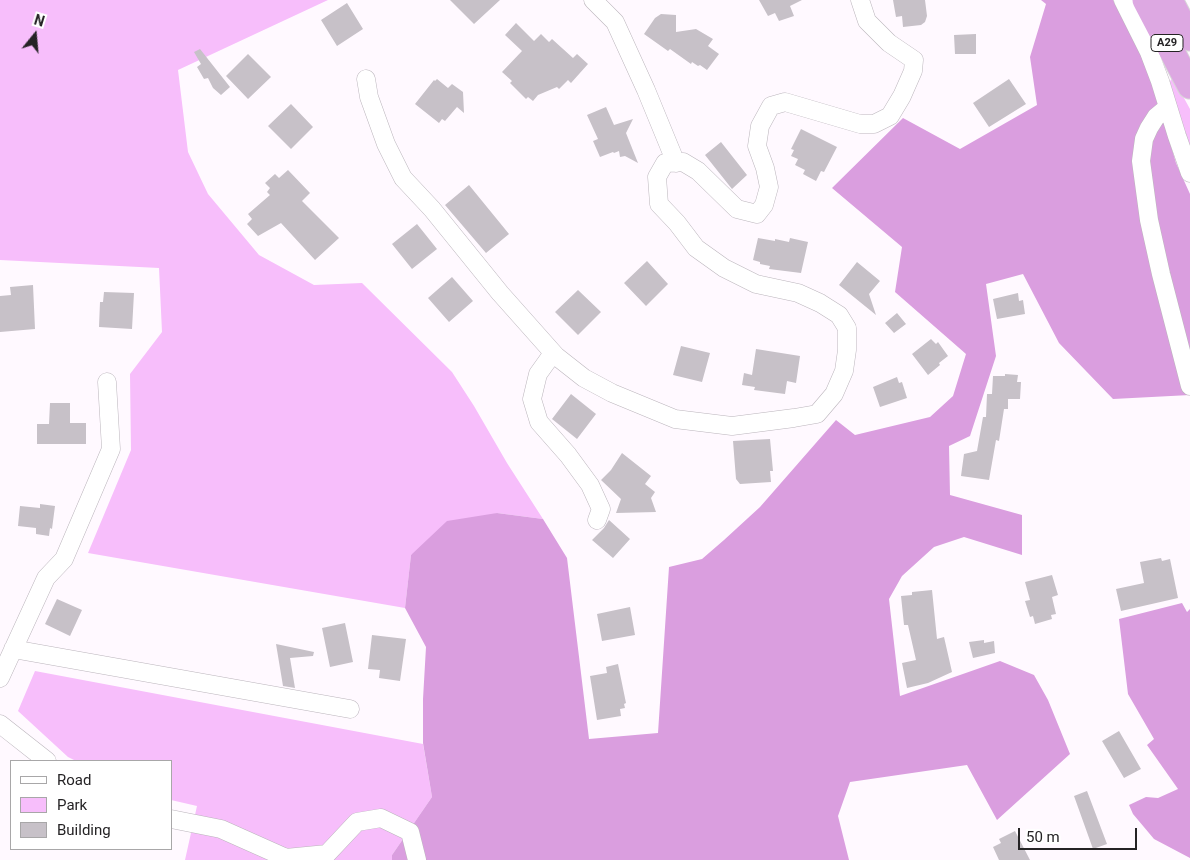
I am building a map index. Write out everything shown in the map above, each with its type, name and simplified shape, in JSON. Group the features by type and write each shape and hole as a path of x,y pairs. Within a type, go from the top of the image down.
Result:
{"highway":[{"name":"A29","path":"1145,0 1190,86"},
{"name":"A29","path":"1170,0 1190,38"},
{"path":"1180,0 1190,13"}],"street":[{"path":"593,0 615,22 676,163"},
{"path":"366,79 369,97 386,144 403,178 438,216 500,293 554,353 584,378 612,394 675,419 732,426 794,418 816,414 834,394 844,371 848,350 848,328 839,315 820,303 798,293 756,284 724,268 696,248 677,223 659,204 657,177 665,163 682,162 698,171 737,209 757,214 764,205 769,187 758,146 760,126 771,106 784,102 860,124 874,124 890,116 902,96 913,71 914,60 889,43 867,20 860,0"},
{"path":"1123,0 1149,52 1190,172"},
{"path":"1168,107 1156,116 1149,128 1144,139 1140,161 1149,220 1190,386"},
{"path":"554,353 538,374 532,399 539,422 568,455 590,485 601,509 597,520"},
{"path":"0,678 46,578 64,559 111,449 107,382"},
{"path":"14,649 350,709"},
{"path":"0,724 46,760"},
{"path":"172,819 221,829 286,858 327,854 357,822 381,818 410,832 417,860"}],"green space":[{"path":"0,0 328,0 178,70 188,152 208,194 259,255 314,285 362,283 452,372 543,519 497,513 411,555 405,608 88,553 131,450 130,374 162,332 159,268 0,260"},
{"path":"1173,78 1190,109 1190,154 1169,82"},
{"path":"35,671 423,744 432,797 392,855 392,860 185,860 197,806 172,800 172,760 74,760 68,757 18,711"}],"shaded area":[{"path":"1041,0 1113,0 1147,63 1176,163 1190,194 1190,395 1113,399 1059,343 1023,274 986,284 996,356 970,436 949,446 950,495 1022,515 1022,555 964,537 934,547 902,576 889,599 900,696 1000,661 1034,675 1048,700 1070,754 997,820 967,765 850,782 838,816 849,860 392,860 392,855 432,797 423,743 426,647 405,608 411,555 447,521 497,513 543,519 567,558 589,739 658,733 669,567 702,559 724,540 760,507 836,420 855,435 930,417 953,396 966,354 895,292 902,247 832,188 903,118 960,149 1037,105 1030,57 1046,4"},
{"path":"1182,603 1187,612 1190,609 1190,858 1154,839 1133,814 1129,805 1146,797 1158,798 1178,789 1147,745 1154,739 1128,694 1119,619"}],"building":[{"path":"450,0 500,0 474,24"},
{"path":"759,0 802,0 790,6 794,16 779,21 775,13 768,16"},
{"path":"893,0 925,0 927,16 925,22 921,25 903,27 902,16 896,17"},
{"path":"347,3 363,29 337,46 321,20"},
{"path":"661,14 676,15 676,32 696,29 713,39 708,46 719,54 707,70 692,62 691,64 670,49 668,51 644,34 655,18"},
{"path":"516,23 534,41 541,34 549,42 552,39 573,58 577,54 588,64 571,83 568,80 559,89 557,87 538,95 533,101 528,97 526,99 502,72 522,51 505,35"},
{"path":"976,34 976,54 955,54 954,35"},
{"path":"200,49 230,87 221,95 213,88 208,78 204,79 197,67 201,64 194,52"},
{"path":"248,54 271,77 248,99 226,76"},
{"path":"437,79 448,88 452,84 463,92 464,113 457,107 445,121 442,119 439,123 415,104 434,80"},
{"path":"1009,79 1026,104 989,127 973,103"},
{"path":"291,104 313,127 291,149 268,126"},
{"path":"606,107 614,125 633,119 626,133 638,163 625,156 620,157 619,151 600,157 593,141 598,139 587,115"},
{"path":"801,129 837,147 824,172 821,171 816,181 803,174 805,170 795,165 798,159 791,156 794,150 791,149"},
{"path":"721,142 747,175 732,189 705,155"},
{"path":"288,170 310,193 302,201 339,238 315,260 281,223 258,236 247,224 252,219 248,214 270,195 267,192 270,188 265,183 275,174 279,178"},
{"path":"469,185 509,234 486,253 445,205"},
{"path":"417,224 437,249 412,269 392,244"},
{"path":"758,238 789,242 790,238 808,242 801,273 769,269 770,266 753,260"},
{"path":"647,261 668,284 646,306 624,283"},
{"path":"857,262 880,281 869,294 876,315 839,285"},
{"path":"452,277 473,301 449,322 428,298"},
{"path":"33,285 35,329 0,332 0,296 11,295 10,287"},
{"path":"578,290 601,312 578,335 555,312"},
{"path":"104,292 134,293 132,329 99,327 100,302 103,302"},
{"path":"1018,293 1019,301 1023,300 1025,314 997,319 993,299"},
{"path":"897,313 906,324 894,333 885,323"},
{"path":"931,339 936,344 938,342 948,356 928,375 912,354"},
{"path":"681,346 710,353 702,382 673,375"},
{"path":"756,349 800,356 796,383 787,381 785,394 754,390 755,387 742,385 744,373 752,375"},
{"path":"1005,374 1018,375 1017,382 1021,382 1020,399 1008,399 1008,409 1004,409 999,441 996,440 989,480 961,476 964,454 977,451 983,417 986,417 987,394 992,394 993,376 1005,376"},
{"path":"897,377 899,383 902,382 907,398 880,407 873,387"},
{"path":"571,394 596,414 577,439 552,419"},
{"path":"50,403 70,403 70,423 86,423 86,444 37,444 37,424 49,424"},
{"path":"770,439 773,471 770,471 771,482 740,484 736,479 733,441"},
{"path":"622,453 651,476 645,484 655,492 651,498 656,512 616,513 621,499 601,480 611,470"},
{"path":"40,504 55,506 52,529 50,528 49,536 36,534 36,528 18,526 20,506 40,508"},
{"path":"609,520 630,539 613,558 592,540"},
{"path":"1161,558 1162,561 1170,559 1178,598 1121,611 1116,589 1144,583 1140,562"},
{"path":"1052,575 1058,595 1052,597 1056,614 1051,615 1052,619 1035,624 1033,616 1030,617 1025,601 1030,600 1025,582"},
{"path":"932,590 937,639 944,637 952,672 928,683 907,688 902,663 916,660 908,625 904,625 901,596 912,595 912,592"},
{"path":"57,599 82,610 70,636 45,624"},
{"path":"630,607 635,635 602,641 597,614"},
{"path":"345,623 353,662 330,667 322,628"},
{"path":"372,635 406,639 400,681 379,678 380,670 368,669"},
{"path":"984,640 984,643 994,641 995,653 973,658 969,642"},
{"path":"276,644 314,652 313,656 290,658 295,688 283,686"},
{"path":"618,664 626,703 624,704 625,708 620,709 621,716 597,720 590,676 607,673 606,667"},
{"path":"1119,731 1141,769 1124,778 1102,741"},
{"path":"1087,791 1107,844 1093,849 1074,796"},
{"path":"1015,831 1030,860 999,860 993,847 1001,843 999,839"}]}
